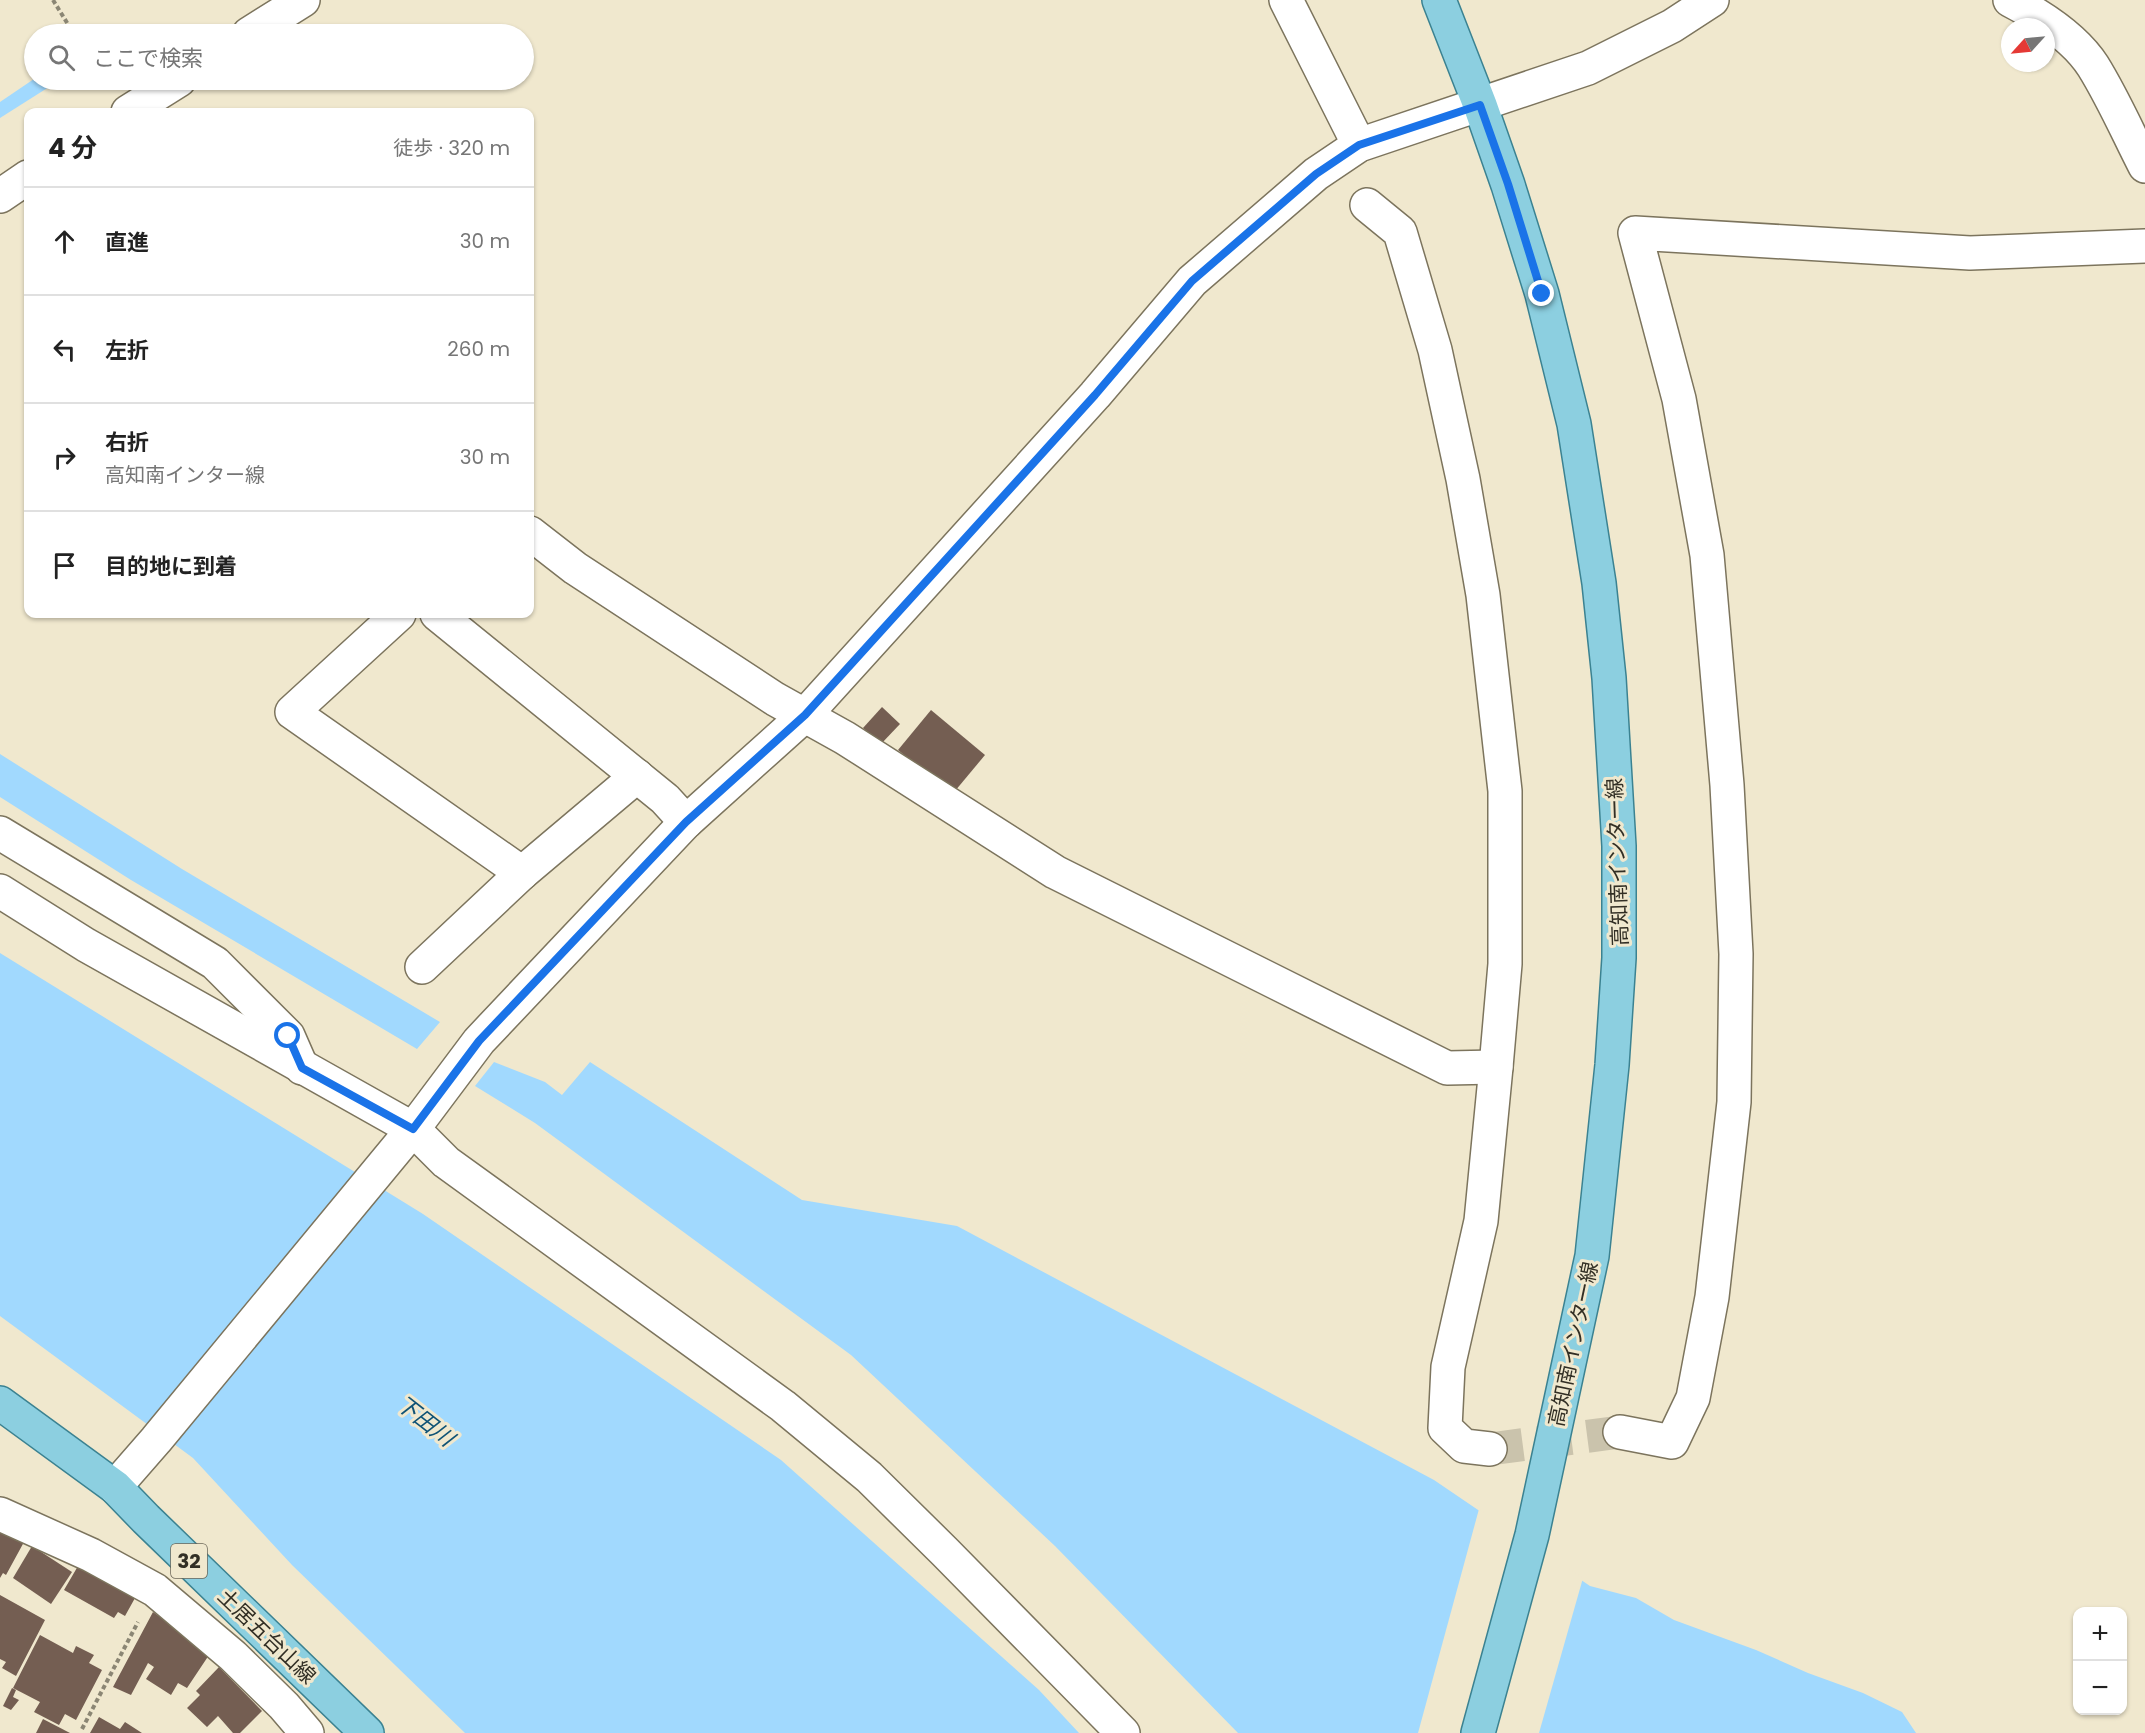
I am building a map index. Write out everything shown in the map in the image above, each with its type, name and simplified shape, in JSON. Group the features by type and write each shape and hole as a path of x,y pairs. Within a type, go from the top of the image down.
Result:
{"main road":[{"name":"高知南インター線","path":"1439,0 1508,184 1542,294 1574,424 1600,595 1609,678 1618,846 1618,970 1612,1065 1592,1256 1532,1535 1478,1733"},
{"name":"土居五台山線","path":"0,1403 115,1487 146,1520 368,1733"}],"street":[{"path":"265,24 303,0"},
{"path":"1286,0 1359,145"},
{"path":"115,1487 413,1129 479,1041 686,822 805,715 1095,395 1192,281 1316,174 1359,145 1588,69 1672,26 1712,0"},
{"path":"2010,0 2036,13 2068,39 2092,65 2145,166"},
{"path":"134,108 163,90"},
{"path":"0,196 24,180"},
{"path":"1367,205 1400,232 1435,350 1463,479 1482,594 1505,791 1505,964 1496,1067 1481,1221 1448,1367 1445,1428 1464,1446 1490,1449"},
{"path":"1620,1432 1672,1442 1693,1398 1712,1297 1734,1102 1736,954 1727,785 1707,555 1678,399 1635,232 1970,253 2145,246"},
{"path":"534,536 575,568 775,699 845,738 1055,872 1447,1068 1496,1067"},
{"path":"395,618 292,712 522,873"},
{"path":"442,618 665,799 686,822"},
{"path":"422,967 522,873 637,776"},
{"path":"0,832 215,963 288,1036 302,1068"},
{"path":"0,891 86,945 413,1129 446,1162 783,1406 869,1477 1123,1733"},
{"path":"0,1514 91,1555 155,1590 233,1656 307,1733"}],"path":[{"path":"53,0 68,24"},
{"path":"82,1729 155,1590"}],"water":[{"path":"24,86 24,90 44,90 0,118 0,102"},
{"path":"0,754 182,869 440,1022 417,1049 131,880 0,797"},
{"name":"下田川","path":"0,953 423,1214 781,1460 1039,1690 1079,1733 465,1733 292,1565 193,1458 0,1316"},
{"path":"494,1062 545,1082 562,1095 590,1062 802,1200 957,1226 1434,1480 1590,1586 1636,1598 1674,1620 1863,1693 1902,1712 1916,1733 1238,1733 1055,1546 851,1355 535,1123 475,1086"}],"pier":[{"path":"1479,1509 1583,1578 1539,1733 1418,1733"}],"building":[{"path":"882,707 900,724 881,744 863,728"},
{"path":"931,710 985,755 955,791 939,784 898,750"},
{"path":"0,1532 24,1542 6,1575 3,1573 0,1578"},
{"path":"32,1546 72,1572 51,1604 13,1578"},
{"path":"78,1566 135,1598 125,1616 118,1612 114,1618 64,1590"},
{"path":"0,1595 45,1620 16,1676 2,1668 6,1662 0,1659"},
{"path":"153,1612 211,1652 187,1688 178,1683 171,1695 146,1679 154,1667 148,1663 131,1695 113,1687"},
{"path":"40,1635 73,1653 76,1646 94,1655 89,1663 102,1670 76,1720 65,1714 59,1725 34,1712 40,1702 13,1688"},
{"path":"219,1667 262,1711 240,1733 233,1733 218,1716 207,1727 187,1708 200,1695 196,1691"},
{"path":"12,1688 16,1690 13,1697 19,1700 11,1710 3,1706"},
{"path":"99,1717 120,1729 125,1722 142,1733 90,1733"},
{"path":"43,1719 70,1733 36,1733"}],"tunnel":[{"path":"1490,1449 1620,1432"}],"route":[{"path":"288,1036 302,1068 413,1129 479,1041 686,822 805,715 1095,395 1192,281 1316,174 1359,145 1480,105 1508,184 1542,294"}]}
